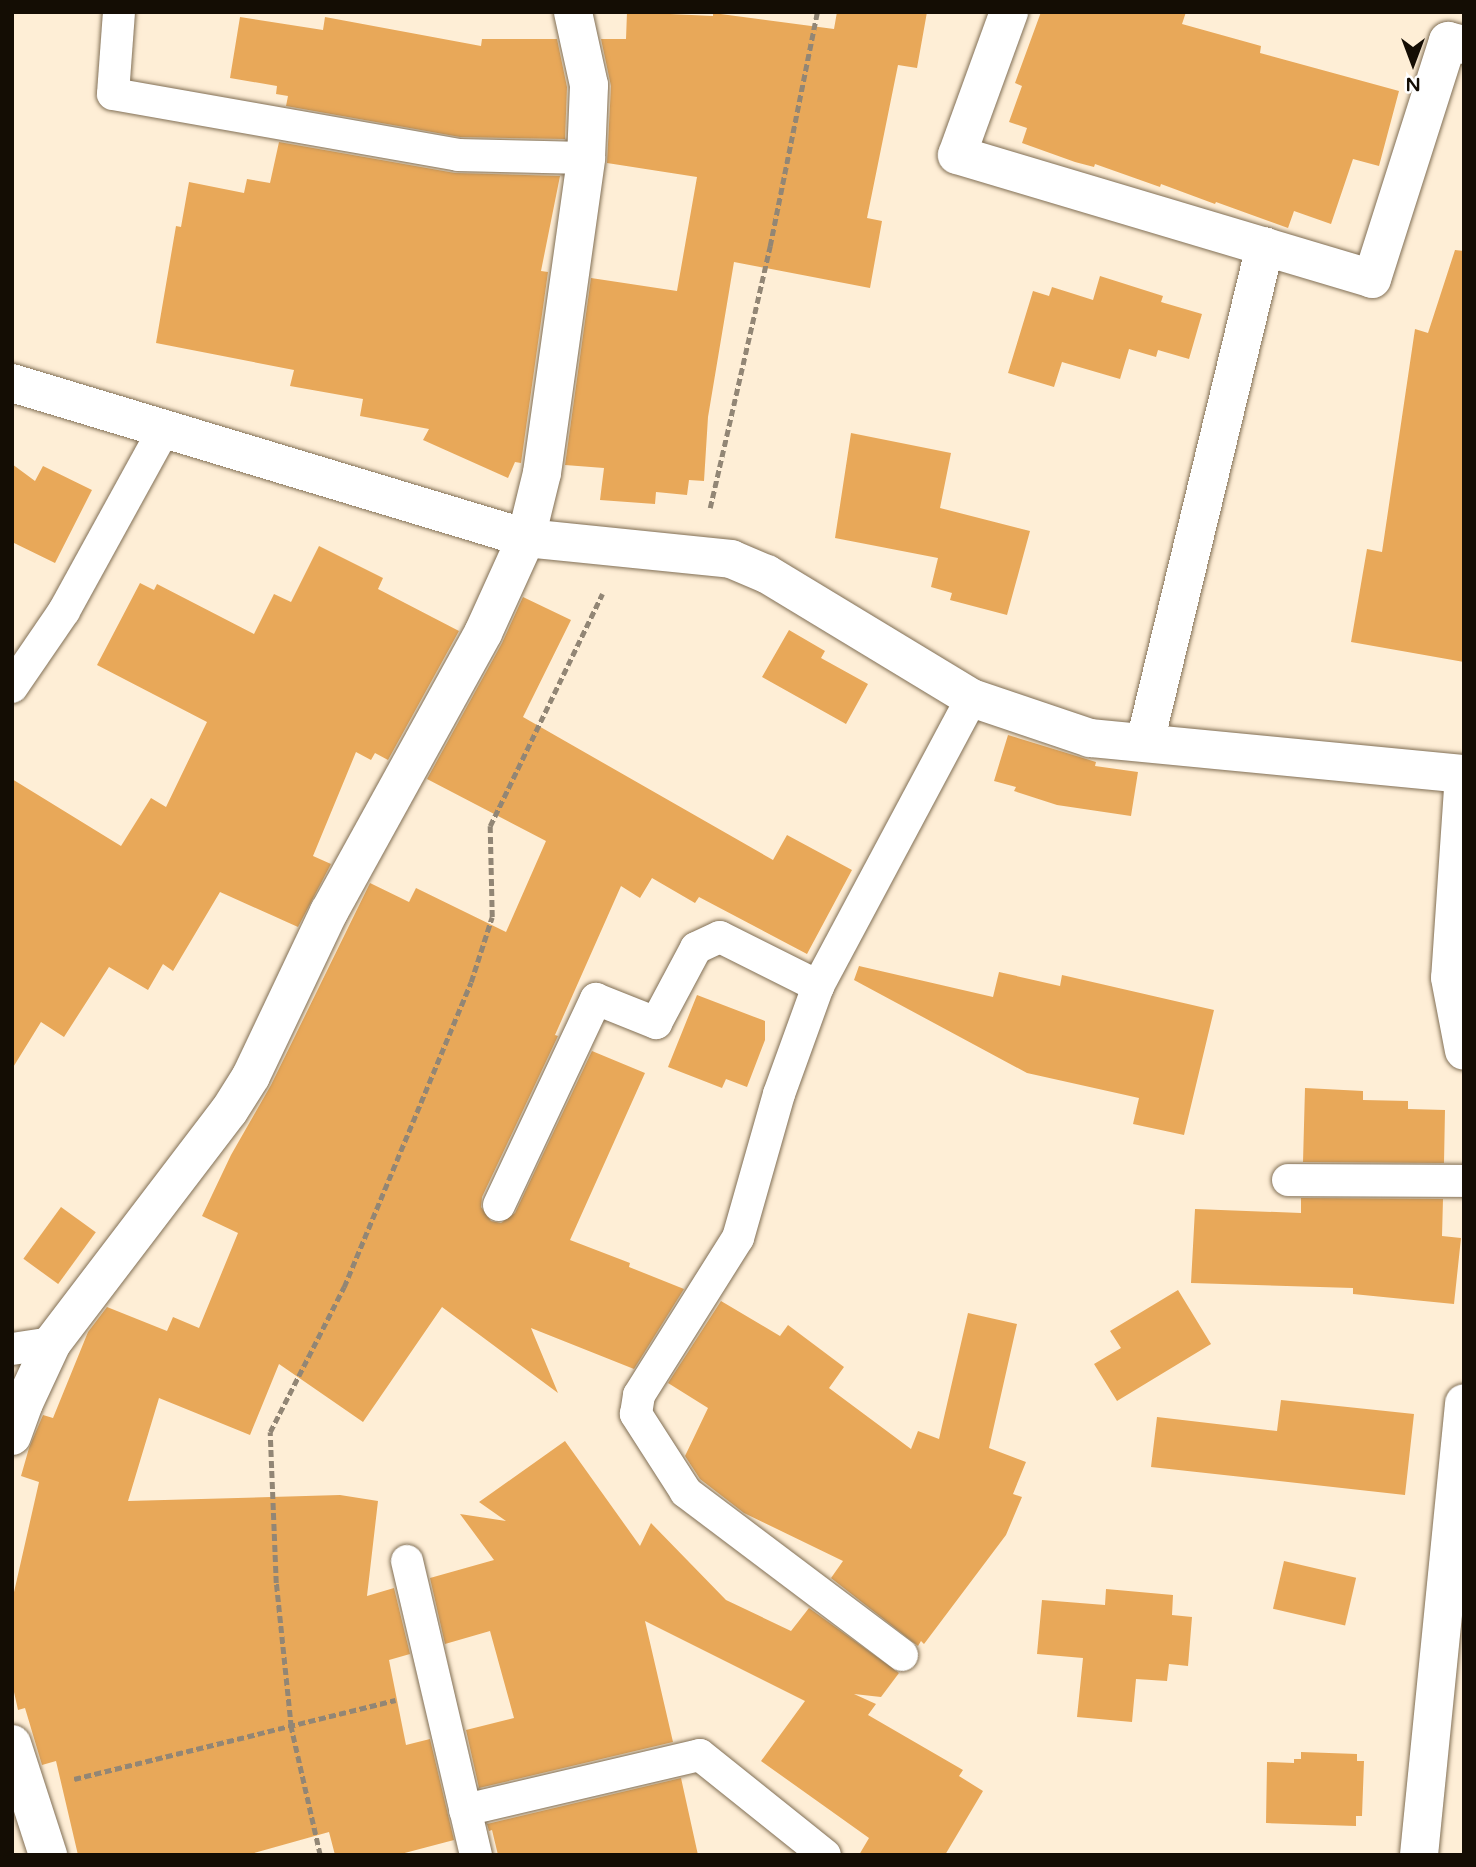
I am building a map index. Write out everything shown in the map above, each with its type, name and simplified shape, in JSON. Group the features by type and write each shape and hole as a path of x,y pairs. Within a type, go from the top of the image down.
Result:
{"street":[{"path":"12,1436 24,1402 52,1343 229,1111 251,1076 329,912 482,633 526,538 542,473 586,158 589,85 573,12"},
{"path":"1009,12 957,155 1372,279 1448,41 1464,45"},
{"path":"1145,743 1265,246"},
{"path":"12,383 526,538 732,559 767,574 972,698 1090,738 1464,774 1450,978 1464,1051"},
{"path":"1419,1855 1464,1403"},
{"path":"12,1744 48,1855"}],"lane":[{"path":"119,12 113,94 458,155 586,158"},
{"path":"12,687 64,611 164,429"},
{"path":"902,1655 686,1492 636,1414 639,1395 738,1238 779,1094 818,986 972,698"},
{"path":"499,1205 596,999 656,1023 696,948 720,937 818,986"},
{"path":"1288,1180 1464,1181"},
{"path":"12,1349 52,1343"},
{"path":"407,1562 476,1855"},
{"path":"465,1810 700,1755 825,1855"}],"path":[{"path":"700,554 770,246 817,12"},
{"path":"320,1855 291,1727 275,1570 270,1432 344,1287 471,982 492,917 490,826 626,547"},
{"path":"25,1790 291,1727 437,1689"}],"building":[{"path":"627,12 713,16 713,13 834,29 837,12 927,12 917,68 898,65 867,218 882,221 870,288 734,262 708,417 704,481 689,480 687,495 656,492 655,504 600,500 604,468 565,465 591,278 677,291 697,177 607,163 611,86 601,39 626,39"},
{"path":"1041,12 1186,12 1182,24 1261,46 1260,53 1399,91 1379,166 1353,159 1331,224 1294,211 1288,228 1161,184 1160,187 1095,164 1094,167 1075,162 1022,143 1027,128 1009,122 1022,86 1015,83"},
{"path":"240,17 323,30 325,17 481,46 482,39 557,39 567,87 565,139 460,137 286,106 288,96 276,94 277,86 230,78"},
{"path":"279,142 455,173 560,176 541,271 548,272 521,463 515,462 508,478 423,440 429,429 360,416 363,399 290,386 294,370 156,343 176,226 181,227 189,182 244,193 247,179 270,183"},
{"path":"1455,250 1464,251 1464,662 1351,642 1367,549 1382,552 1415,329 1428,333"},
{"path":"1100,276 1163,296 1161,302 1202,314 1189,359 1158,350 1156,357 1129,349 1120,379 1062,362 1054,387 1008,373 1033,291 1049,296 1052,287 1093,300"},
{"path":"851,433 951,453 940,508 1030,531 1007,615 950,600 952,593 931,587 938,558 835,538"},
{"path":"12,464 35,481 43,466 92,490 55,563 12,542"},
{"path":"319,546 383,578 378,589 459,631 388,760 375,753 371,760 356,752 313,856 331,864 298,927 220,892 173,971 163,964 148,990 109,967 64,1037 41,1022 12,1069 12,779 121,846 151,798 166,807 207,722 97,665 140,583 154,590 157,584 254,634 274,594 291,602"},
{"path":"523,597 571,620 523,717 773,860 787,835 852,870 807,954 699,897 695,903 652,878 640,898 621,886 555,1035 558,1036 482,1197 481,1207 491,1221 501,1223 515,1213 592,1051 645,1073 570,1240 630,1263 629,1267 684,1289 634,1369 531,1328 558,1393 442,1307 363,1422 279,1364 250,1435 159,1398 128,1501 340,1495 378,1501 367,1596 394,1588 410,1654 389,1660 406,1745 430,1739 454,1840 397,1855 335,1855 329,1832 247,1855 78,1855 56,1761 42,1765 25,1708 18,1710 12,1683 12,1601 39,1482 21,1476 29,1448 43,1415 53,1418 88,1332 107,1307 167,1331 173,1317 199,1328 238,1233 202,1216 231,1155 271,1085 370,883 409,902 416,888 506,932 546,841 427,779 502,643"},
{"path":"789,630 825,651 821,658 868,684 846,724 762,677"},
{"path":"1008,735 1096,762 1095,766 1138,772 1131,816 1057,805 1014,791 1016,787 994,781"},
{"path":"859,966 993,997 999,972 1060,986 1062,975 1214,1010 1184,1135 1133,1124 1139,1098 1027,1073 854,980"},
{"path":"697,995 765,1021 765,1040 747,1087 726,1079 722,1088 668,1067"},
{"path":"1305,1088 1363,1091 1363,1100 1408,1101 1408,1109 1445,1110 1444,1163 1303,1162"},
{"path":"1301,1198 1443,1199 1442,1236 1461,1238 1454,1304 1353,1294 1353,1288 1191,1283 1195,1209 1301,1213"},
{"path":"61,1207 96,1232 58,1284 23,1259"},
{"path":"1178,1290 1211,1344 1117,1401 1094,1364 1121,1348 1110,1331"},
{"path":"721,1301 780,1336 788,1325 844,1367 829,1388 911,1449 918,1431 939,1439 968,1313 1017,1324 989,1448 1026,1462 1013,1494 1022,1497 1006,1535 924,1644 921,1641 918,1646 831,1578 843,1561 744,1513 700,1479 685,1456 708,1408 668,1383"},
{"path":"1281,1400 1414,1414 1405,1495 1151,1467 1157,1417 1277,1431"},
{"path":"565,1441 640,1546 651,1523 726,1600 791,1631 809,1608 899,1673 881,1697 854,1694 876,1704 868,1715 963,1770 959,1776 983,1791 945,1855 859,1855 869,1838 761,1761 805,1701 645,1621 673,1742 479,1788 466,1730 514,1718 490,1631 445,1644 430,1578 494,1560 460,1514 506,1521 479,1502"},
{"path":"1284,1561 1356,1578 1345,1625 1273,1609"},
{"path":"1106,1589 1173,1595 1172,1615 1192,1617 1188,1666 1169,1664 1167,1681 1136,1679 1132,1722 1077,1717 1083,1658 1037,1654 1042,1600 1105,1605"},
{"path":"1301,1752 1357,1754 1357,1761 1364,1761 1362,1816 1356,1816 1356,1826 1266,1823 1267,1762 1294,1763 1294,1759 1301,1759"},
{"path":"681,1778 698,1855 498,1855 492,1830 489,1831 487,1824"}]}
